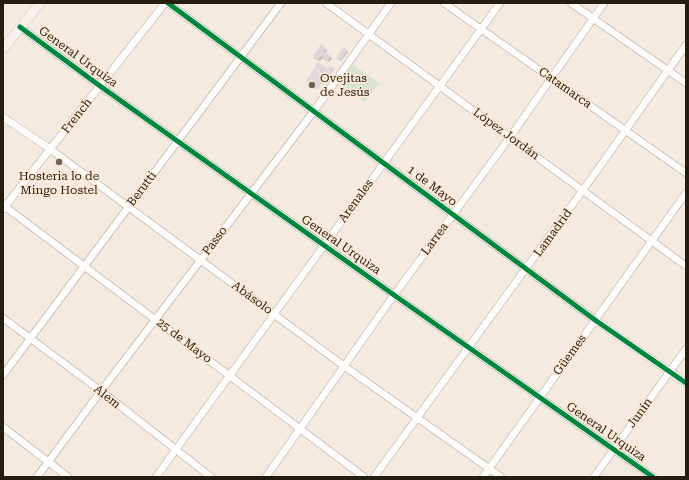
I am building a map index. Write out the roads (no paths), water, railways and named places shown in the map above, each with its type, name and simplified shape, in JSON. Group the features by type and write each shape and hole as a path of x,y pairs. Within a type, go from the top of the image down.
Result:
{"main road":[{"path":"3,49 40,3"},
{"path":"3,42 20,27"}],"street":[{"name":"1 de Mayo","path":"166,3 527,268 595,320 686,383"},
{"name":"French","path":"4,207 166,3"},
{"name":"Berutti","path":"3,375 281,3"},
{"name":"López Jordán","path":"326,3 686,266"},
{"name":"Passo","path":"37,477 100,391 314,111 391,3"},
{"name":"Catamarca","path":"444,3 686,173"},
{"name":"Arenales","path":"156,477 500,3"},
{"path":"571,3 686,82"},
{"name":"Larrea","path":"266,477 394,295 510,137 604,3"},
{"name":"General Urquiza","path":"20,27 100,86 653,477"},
{"name":"Lamadrid","path":"374,477 626,131 686,45"},
{"name":"Abásolo","path":"3,118 50,149 344,366 502,477"},
{"name":"Güemes","path":"483,477 686,193"},
{"name":"25 de Mayo","path":"4,207 156,319 364,477"},
{"name":"Alem","path":"3,318 211,477"},
{"name":"Junín","path":"594,477 686,349"},
{"path":"3,427 68,477"}],"place":[{"name":"Ovejitas de Jesús","path":"312,85"},
{"name":"Hosteria lo de Mingo Hostel","path":"59,162"}]}
